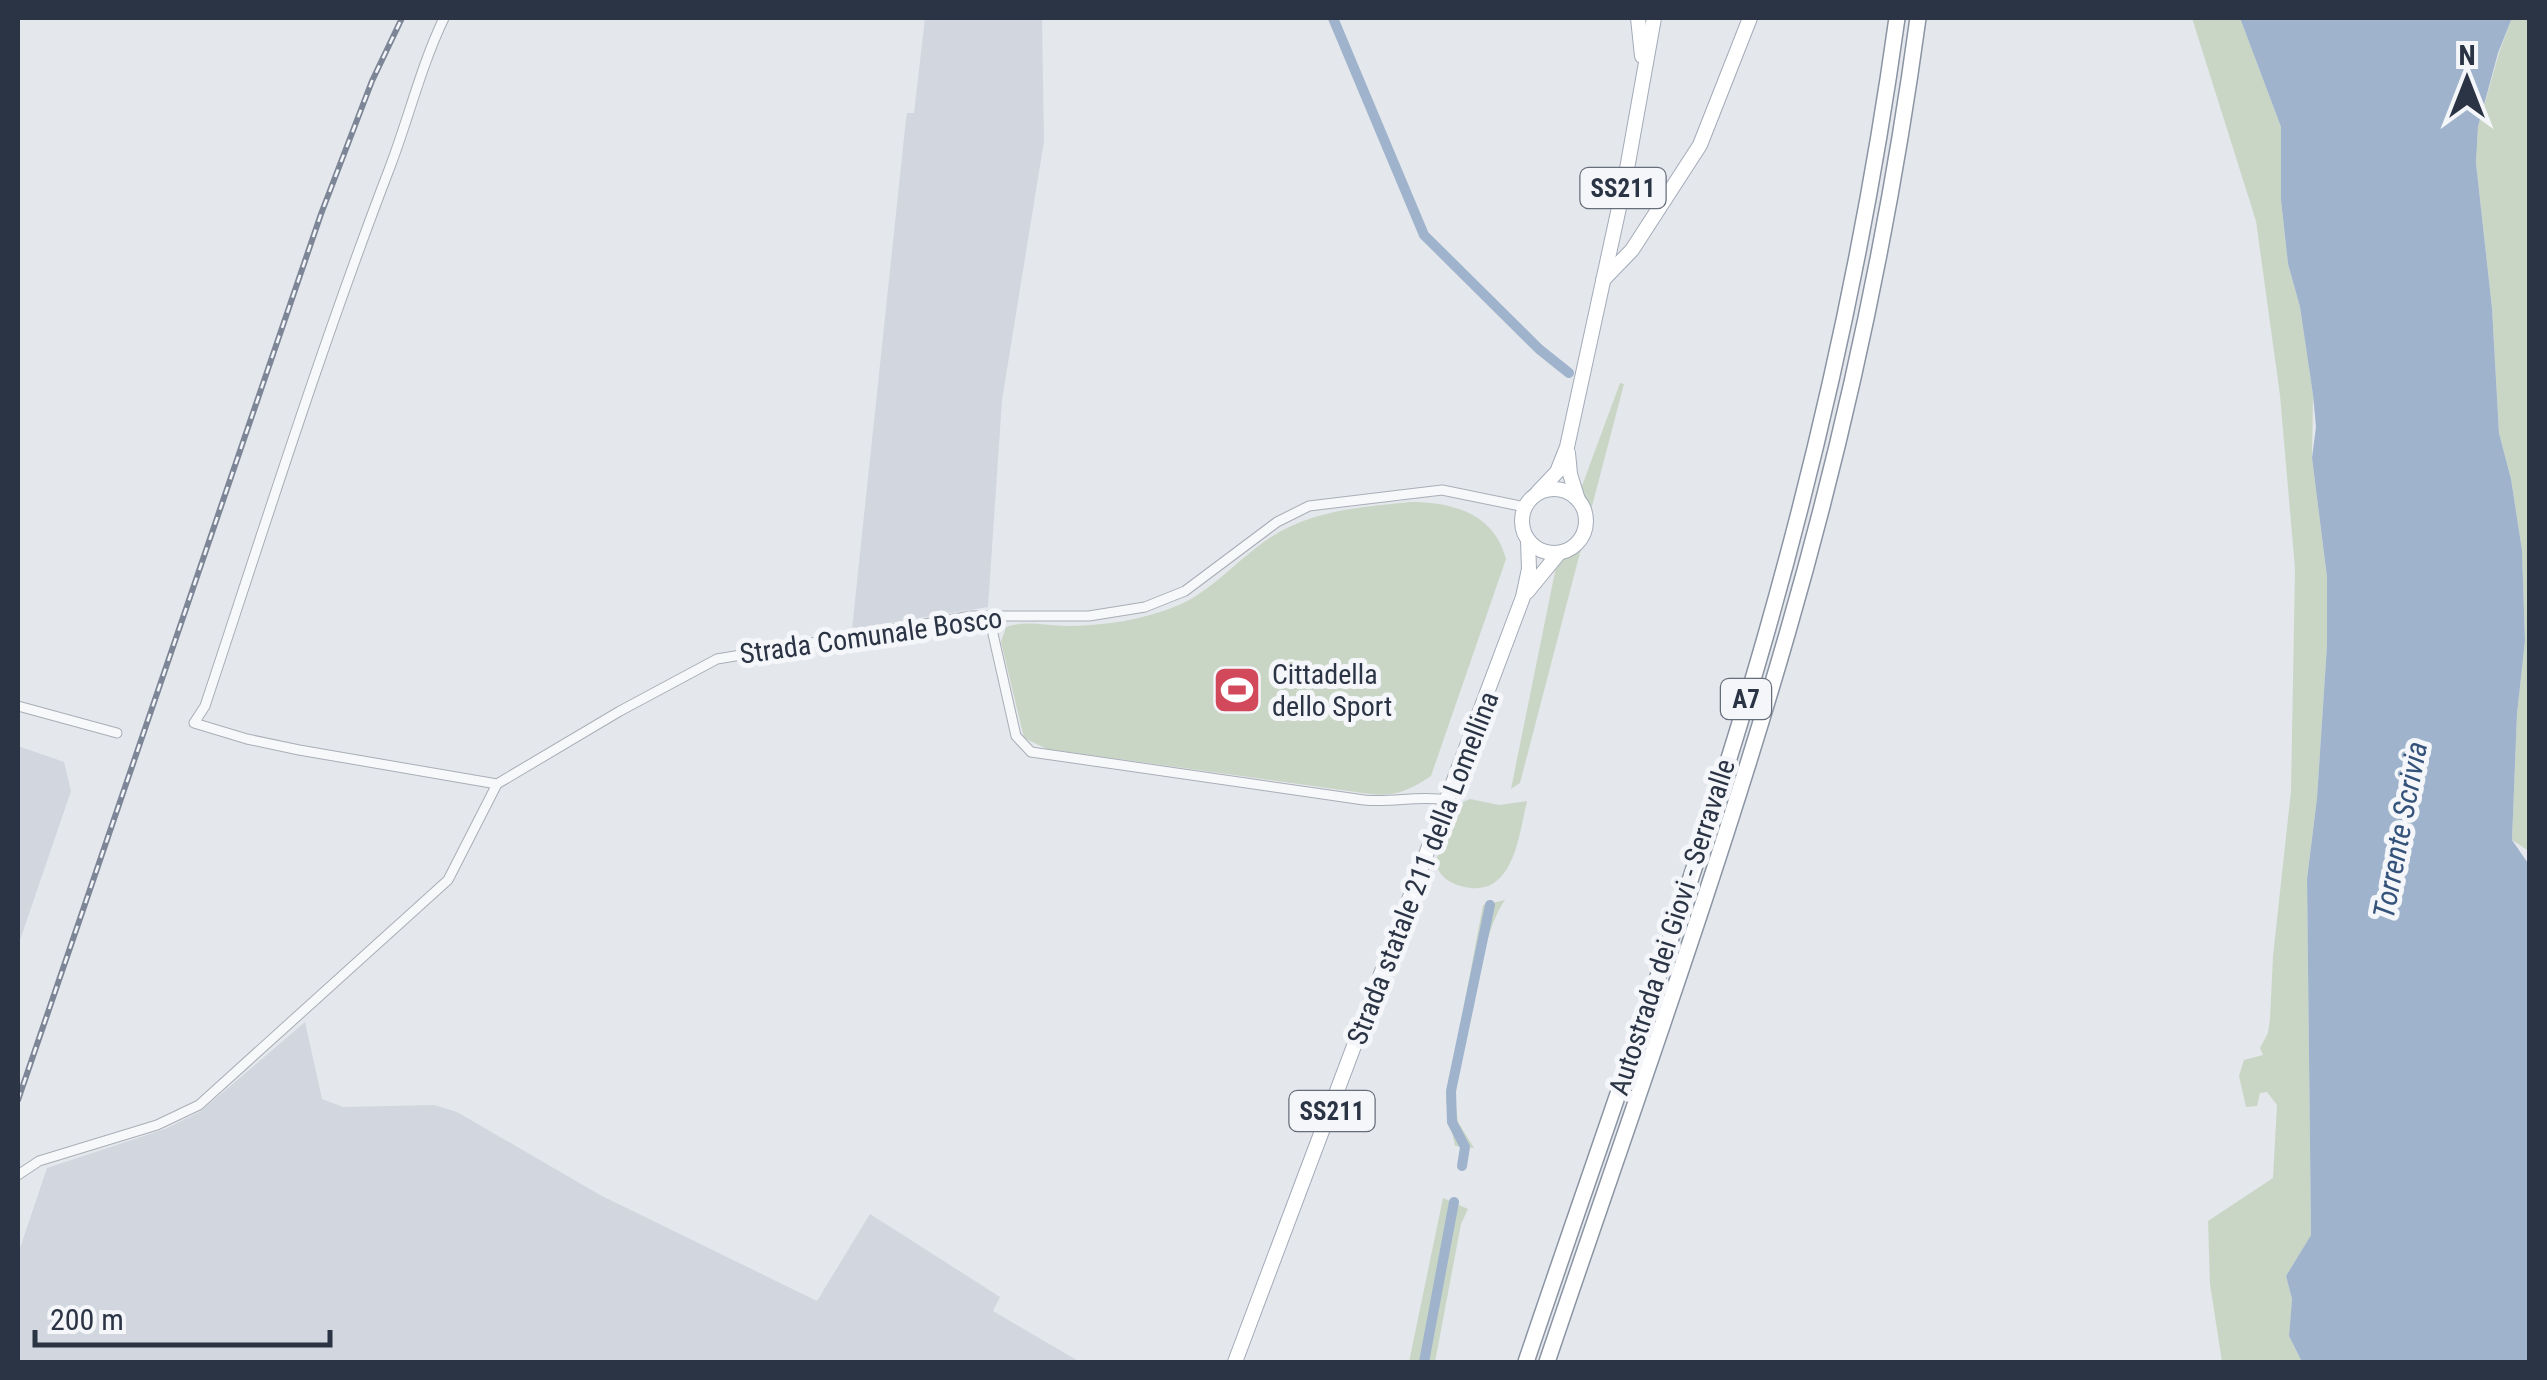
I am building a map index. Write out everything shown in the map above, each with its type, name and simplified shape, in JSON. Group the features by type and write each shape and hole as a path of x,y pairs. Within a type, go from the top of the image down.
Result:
{"highway":[{"name":"Autostrada dei Giovi - Serravalle","path":"1526,1362 1734,742 1774,606 1815,447 1859,248 1897,18"},
{"name":"Autostrada dei Giovi - Serravalle","path":"1548,1362 1758,735 1789,628 1856,358 1896,156 1918,18"}],"main road":[{"path":"1638,18 1642,94"},
{"name":"Strada statale 211 della Lomellina","path":"1236,1362 1524,597 1528,540 1521,520 1524,507 1556,472 1567,447 1642,94 1654,18"},
{"path":"1603,280 1632,250 1700,145 1750,18"},
{"name":"Strada statale 211 della Lomellina","path":"1524,597 1559,552 1572,548 1584,532 1585,511 1570,474 1567,447"},
{"path":"1538,492 1556,488 1578,500"},
{"path":"1528,540 1538,549 1559,552"}],"street":[{"path":"18,1175 39,1161 157,1126 199,1105 448,880 498,784 281,746 194,723 205,706 339,301 401,138 425,58 444,18"},
{"name":"Strada Comunale Bosco","path":"498,784 717,659 938,621 994,615 1115,613 1166,600 1184,591 1276,522 1309,506 1442,490 1524,507"},
{"path":"994,615 994,634 1016,736 1031,752 1381,802 1448,800"},
{"path":"18,706 117,733"}],"shaded area":[{"path":"925,18 1042,18 1044,141 1002,400 988,607 852,629 906,119 907,113 914,113"},
{"path":"18,746 64,762 71,791 18,946"},
{"path":"305,1022 322,1099 343,1107 434,1105 457,1112 600,1195 817,1301 870,1214 1000,1297 993,1311 1080,1362 18,1362 18,1254 47,1168 165,1129 201,1111"}],"green space":[{"path":"2192,18 2240,18 2281,127 2281,200 2288,264 2300,307 2313,395 2312,458 2327,577 2327,645 2317,798 2307,879 2311,1235 2286,1276 2292,1299 2289,1336 2302,1362 2222,1362 2210,1284 2208,1221 2273,1178 2277,1105 2267,1092 2260,1093 2257,1106 2246,1107 2239,1076 2244,1060 2263,1055 2260,1048 2270,1019 2291,791 2295,569 2280,395 2256,221"},
{"path":"2512,18 2529,18 2529,851 2512,840 2517,714 2525,641 2522,550 2499,433 2492,308 2476,163 2478,127"},
{"path":"1620,383 1624,384 1591,510 1579,494"},
{"name":"Cittadella dello Sport","path":"1410,502 1441,504 1469,513 1492,531 1506,559 1431,776 1423,781 1409,789 1379,795 1047,749 1024,738 1001,642 1006,627 1094,625 1152,615 1191,599 1287,528 1338,511"},
{"path":"1579,548 1520,783 1511,789 1558,557"},
{"path":"1470,799 1499,805 1527,801 1511,861 1494,883 1481,888 1450,882 1435,863 1456,805"},
{"path":"1505,900 1487,939 1480,966 1455,1100 1458,1122 1474,1148 1455,1146 1446,1101 1483,905"},
{"path":"1443,1198 1468,1209 1461,1224 1435,1362 1409,1362"}],"water":[{"name":"Torrente Scrivia","path":"2240,18 2512,18 2478,127 2476,163 2492,308 2499,433 2522,550 2525,641 2517,714 2512,840 2530,866 2529,1362 2302,1362 2289,1336 2292,1299 2286,1276 2311,1235 2307,879 2317,798 2327,645 2327,577 2312,458 2316,427 2313,395 2300,307 2288,264 2281,200 2281,127"}],"waterway":[{"path":"1333,18 1424,235 1539,349 1569,373"},
{"path":"1462,1166 1465,1147 1452,1122 1451,1091 1490,905"},
{"path":"1424,1362 1454,1202"}],"railway":[{"path":"18,1100 321,214 372,81 402,18"}],"place":[{"name":"Cittadella dello Sport","path":"1237,690"}]}
